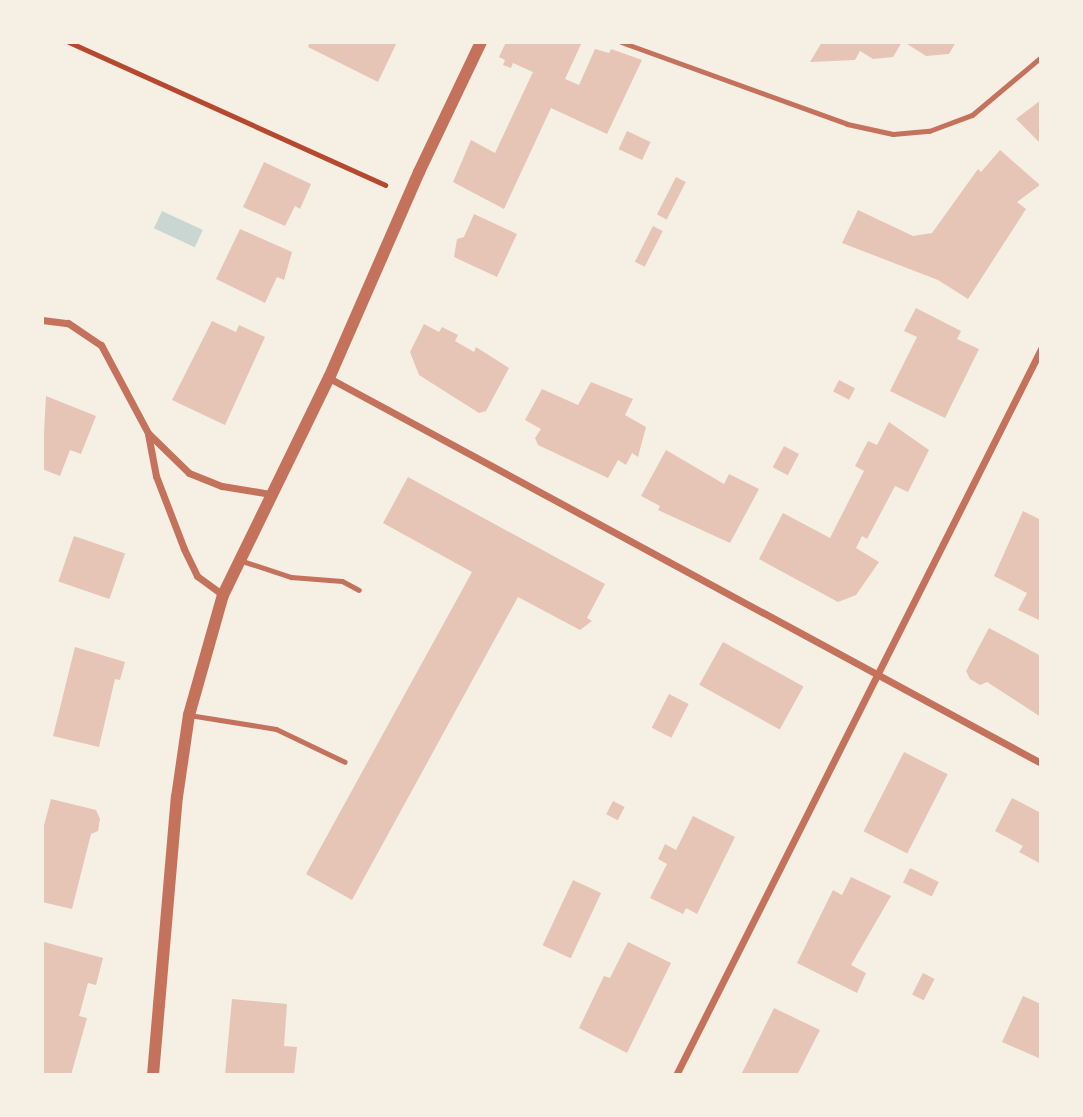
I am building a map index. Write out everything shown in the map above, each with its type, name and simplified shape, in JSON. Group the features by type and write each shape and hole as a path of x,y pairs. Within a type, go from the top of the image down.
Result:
{"street":[{"path":"153,1075 177,797 189,715 223,596 329,378 409,194 481,42"},
{"path":"42,320 68,323 101,345 148,433 156,476 197,576 223,596"},
{"path":"676,1075 1041,349"},
{"path":"329,378 877,677 1041,763"},
{"path":"148,433 189,472 222,486 271,494"}],"lane":[{"path":"621,42 847,124 892,134 929,131 972,114 1041,57"},
{"path":"239,560 291,578 342,580 359,590"},
{"path":"189,715 276,730 345,762"}],"path":[{"path":"69,42 409,194"}],"shaded area":[{"path":"162,211 203,230 195,247 154,228"}],"building":[{"path":"310,42 397,42 378,82 308,47"},
{"path":"506,42 582,42 565,79 579,85 595,49 609,53 611,49 642,60 607,134 551,108 504,209 453,182 471,140 495,153 533,72 513,63 511,68 503,65 505,60 499,57"},
{"path":"822,42 902,42 893,57 873,59 860,51 855,60 810,62"},
{"path":"904,42 956,42 949,54 926,56"},
{"path":"1041,100 1041,144 1016,119"},
{"path":"627,131 651,142 642,160 619,149"},
{"path":"1000,150 1040,185 1017,202 1026,209 968,299 938,280 842,243 858,210 913,236 932,233 978,169 981,172"},
{"path":"264,162 311,184 300,209 295,206 285,226 243,207"},
{"path":"676,177 686,182 667,219 657,214"},
{"path":"474,214 517,234 497,277 454,257 457,239 464,237"},
{"path":"653,226 663,231 645,267 635,262"},
{"path":"240,229 292,252 284,280 277,277 265,303 216,279"},
{"path":"916,308 961,331 957,339 979,349 945,418 890,391 917,337 904,331"},
{"path":"212,321 236,332 239,325 265,337 225,425 172,400"},
{"path":"424,324 439,332 442,327 458,335 455,341 474,352 476,347 509,368 486,411 479,413 419,375 410,352"},
{"path":"839,380 855,388 849,400 833,392"},
{"path":"591,382 633,399 625,415 646,427 638,457 632,453 626,465 618,460 608,478 538,445 535,438 541,429 525,420 542,389 578,405"},
{"path":"46,396 96,416 81,454 70,450 60,476 42,469"},
{"path":"889,422 929,450 908,492 895,486 867,539 862,536 856,548 879,562 856,595 838,602 759,559 783,513 830,538 864,471 855,466 868,441 877,445"},
{"path":"784,446 799,454 788,475 773,467"},
{"path":"666,450 724,484 729,474 759,489 730,543 658,510 660,506 641,496"},
{"path":"408,477 605,584 587,618 592,621 580,630 518,597 352,900 306,874 472,572 383,523"},
{"path":"1023,511 1041,520 1041,621 1018,610 1027,593 994,576"},
{"path":"74,536 125,554 109,599 58,581"},
{"path":"989,628 1041,656 1041,717 987,682 980,685 970,679 966,671"},
{"path":"723,642 803,687 780,729 699,685"},
{"path":"75,647 125,662 120,680 115,679 99,747 53,736"},
{"path":"669,694 689,704 671,738 652,728"},
{"path":"904,752 948,774 907,854 864,831"},
{"path":"1012,798 1041,813 1041,864 1019,852 1023,846 995,831"},
{"path":"51,799 96,810 100,819 98,831 91,834 72,909 42,902 42,833"},
{"path":"613,801 625,807 618,820 606,814"},
{"path":"693,816 735,837 697,914 686,908 683,914 650,898 667,864 658,859 665,844 676,850"},
{"path":"910,868 939,882 932,896 903,882"},
{"path":"851,877 891,896 851,965 866,973 857,993 797,963 833,890 842,895"},
{"path":"573,880 601,893 571,958 543,945"},
{"path":"44,942 103,958 96,985 88,983 79,1016 87,1018 71,1075 42,1075"},
{"path":"628,942 671,963 627,1053 579,1028 604,976 610,978"},
{"path":"923,973 935,979 924,1000 912,994"},
{"path":"1023,996 1041,1004 1041,1059 1002,1042"},
{"path":"232,999 287,1004 284,1046 297,1047 294,1075 225,1075"},
{"path":"774,1008 820,1030 798,1073 741,1075"}]}
